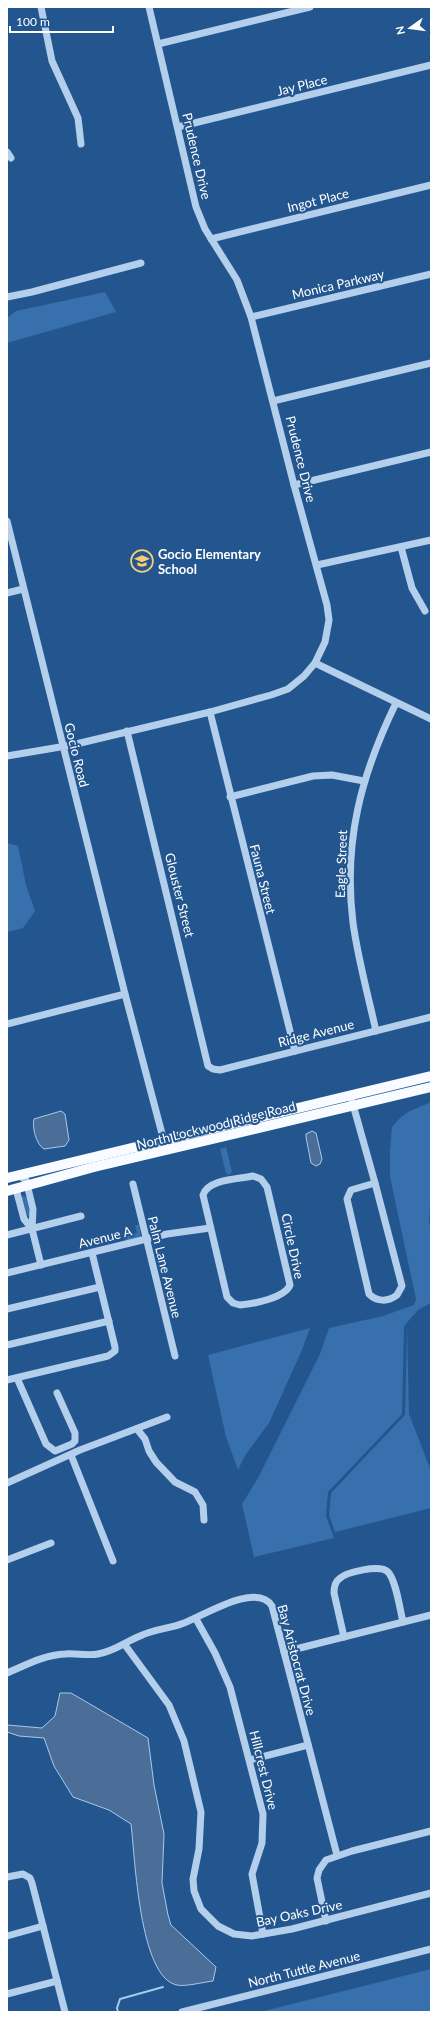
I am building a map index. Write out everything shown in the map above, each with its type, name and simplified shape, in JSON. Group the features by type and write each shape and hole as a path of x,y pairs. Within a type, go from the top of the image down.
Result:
{"main road":[{"name":"North Lockwood Ridge Road","path":"7,1178 19,1184 352,1100 431,1076"},
{"name":"North Lockwood Ridge Road","path":"352,1100 431,1087"},
{"name":"North Lockwood Ridge Road","path":"19,1184 71,1163 165,1146"}],"street":[{"path":"41,7 52,61 78,118 80,144"},
{"name":"Prudence Drive","path":"7,756 72,745 210,712 282,691 304,676 315,663 325,642 329,620 328,605 294,485 274,401 251,317 237,280 211,239 196,207 149,7"},
{"path":"158,44 310,7"},
{"name":"Jay Place","path":"178,127 431,65"},
{"name":"Ingot Place","path":"211,239 431,185"},
{"path":"7,298 141,263"},
{"name":"Monica Parkway","path":"251,317 431,274"},
{"path":"274,401 431,363"},
{"path":"294,485 431,452"},
{"name":"Gocio Road","path":"7,521 62,746 165,1146"},
{"path":"317,565 431,540"},
{"path":"401,547 412,588 425,611"},
{"path":"7,593 23,589"},
{"path":"315,663 431,719"},
{"name":"Eagle Street","path":"376,1031 358,951 351,898 353,838 364,781 379,738 396,703"},
{"name":"Fauna Street","path":"210,712 294,1051"},
{"name":"Glouster Street","path":"127,731 208,1066"},
{"path":"230,797 313,776 332,775 364,781"},
{"path":"7,1024 125,994"},
{"name":"Ridge Avenue","path":"208,1066 218,1070 431,1017"},
{"path":"352,1100 375,1183 402,1286 398,1295 383,1301 378,1300 369,1294 347,1199 351,1190 375,1183"},
{"name":"Circle Drive","path":"253,1176 261,1179 267,1187 290,1282 287,1292 280,1296 242,1305 233,1304 227,1297 210,1228 204,1200 205,1191 207,1188 219,1183 253,1176"},
{"path":"19,1184 24,1219 32,1229"},
{"path":"19,1184 33,1210 32,1229 41,1265"},
{"name":"Palm Lane Avenue","path":"133,1184 175,1356"},
{"path":"7,1235 81,1216"},
{"name":"Avenue A","path":"7,1273 146,1240 210,1228"},
{"path":"7,1380 108,1356 115,1351 92,1253"},
{"path":"7,1309 100,1286"},
{"path":"7,1345 109,1321"},
{"path":"16,1378 46,1444 55,1451 72,1444 76,1437 57,1393"},
{"path":"7,1483 71,1455 167,1417"},
{"path":"137,1429 145,1439 156,1462 175,1482 195,1492 202,1505 204,1520"},
{"path":"71,1455 113,1561"},
{"path":"7,1560 51,1543"},
{"path":"344,1637 334,1593 334,1586 337,1581 344,1576 363,1570 381,1568 389,1572 403,1622"},
{"name":"Bay Aristocrat Drive","path":"7,1673 33,1661 66,1653 97,1655 125,1645 140,1636 196,1619 224,1604 256,1596 262,1597 272,1606 337,1855"},
{"path":"284,1652 403,1622 430,1617"},
{"name":"Hillcrest Drive","path":"196,1619 215,1653 230,1688 250,1760 264,1821 262,1843 252,1874 263,1934"},
{"name":"Bay Oaks Drive","path":"125,1645 169,1705 184,1741 201,1812 199,1849 193,1879 194,1891 202,1909 210,1919 226,1931 244,1936 263,1934 326,1921 431,1893"},
{"path":"250,1760 308,1745"},
{"path":"326,1921 317,1878 322,1864 337,1855 431,1831"},
{"path":"7,1877 19,1874 27,1876 32,1883 65,2012"},
{"path":"7,1936 43,1926"},
{"name":"North Tuttle Avenue","path":"182,2012 431,1949"},
{"path":"7,1994 57,1981"}],"shaded area":[{"path":"105,292 116,312 7,343 7,318 16,311"},
{"path":"7,843 18,846 26,885 35,911 23,928 7,932"},
{"path":"431,1102 431,1188 429,1223 431,1228 431,1303 418,1310 404,1326 402,1414 328,1492 326,1516 334,1538 254,1557 242,1504 258,1478 320,1354 329,1328 383,1316 414,1305 416,1299 390,1177 390,1150 392,1127 408,1112"},
{"path":"61,1111 65,1114 69,1140 65,1146 44,1149 41,1147 35,1136 34,1119"},
{"path":"312,1131 316,1133 322,1159 320,1164 316,1166 311,1163 306,1137 306,1134"},
{"path":"226,1147 232,1172 229,1175 226,1173 220,1149"},
{"path":"21,1197 27,1197 31,1214 28,1217"},
{"path":"135,1225 139,1225 141,1237 126,1241 124,1236 137,1233"},
{"path":"407,1327 409,1414 431,1471 431,1508 335,1532 329,1515 331,1493 405,1415"},
{"path":"310,1328 302,1350 269,1423 246,1454 238,1470 226,1437 208,1355"},
{"path":"60,1693 71,1693 148,1738 154,1785 164,1834 162,1883 168,1915 171,1925 216,1967 213,1981 190,1985 177,1985 164,1977 154,1961 141,1914 131,1824 109,1810 73,1797 54,1766 44,1738 19,1736 7,1732 7,1725 42,1728 55,1716"},
{"path":"431,1969 431,2012 260,2012"}],"waterway":[{"path":"118,2012 117,2008 120,1999 163,1987"}],"place":[{"name":"Gocio Elementary School","path":"142,561"}]}
